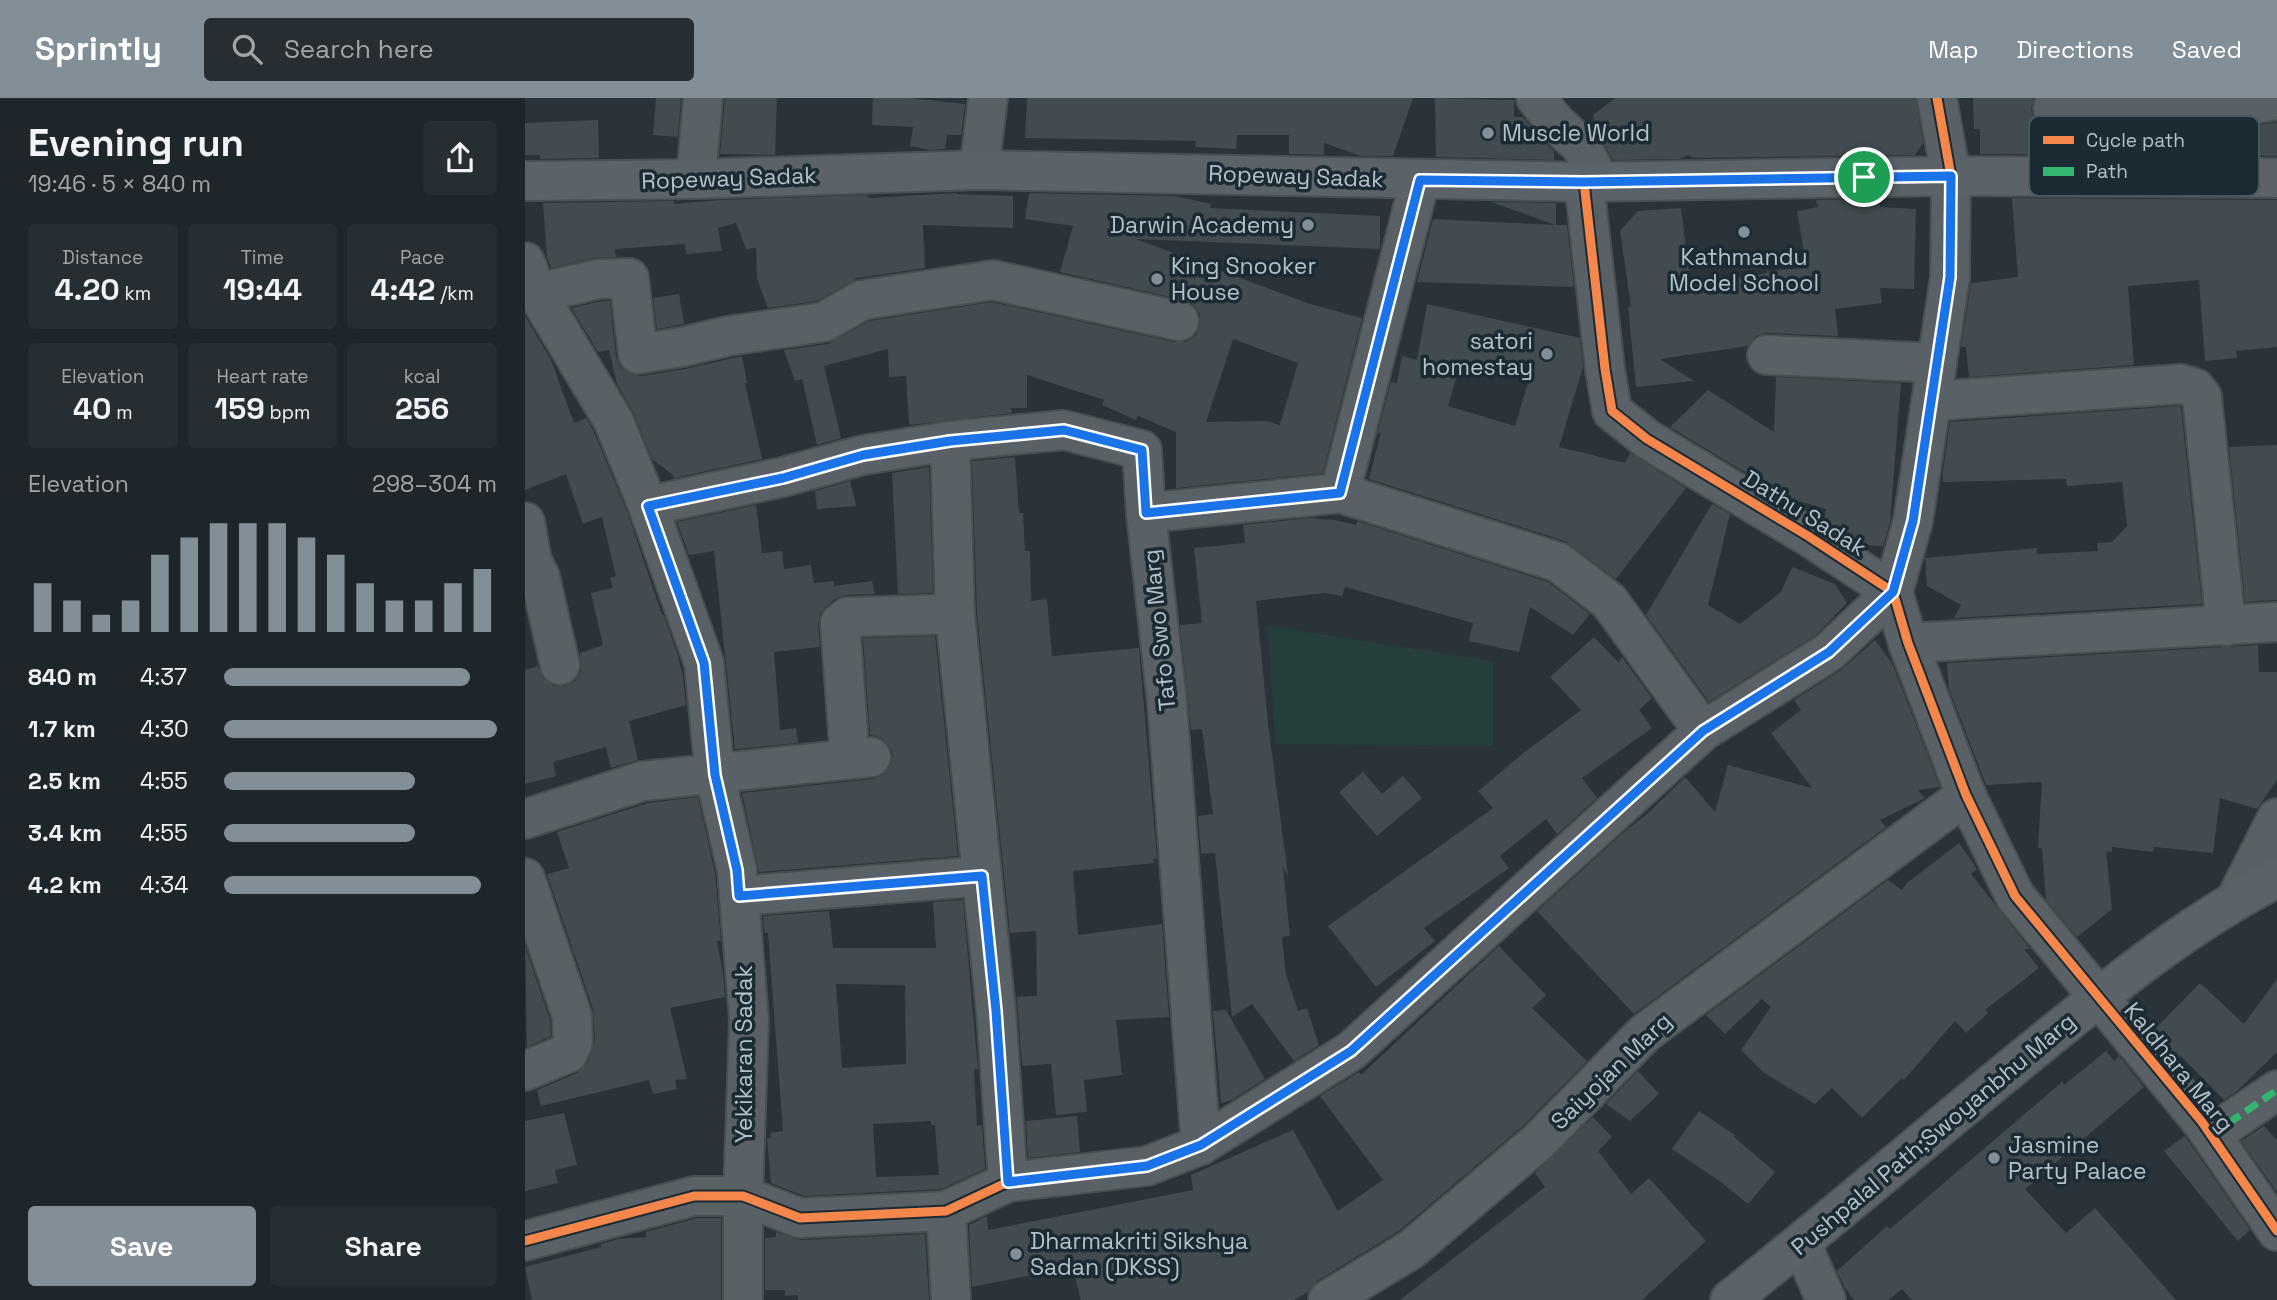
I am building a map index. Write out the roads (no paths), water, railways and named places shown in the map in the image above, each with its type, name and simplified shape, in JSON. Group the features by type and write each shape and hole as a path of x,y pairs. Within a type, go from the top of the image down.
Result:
{"main road":[{"name":"Ropeway Sadak","path":"525,181 696,179 979,170 1592,182 2029,176"},
{"name":"Ropeway Sadak","path":"2259,178 2277,178"},
{"name":"Pushpalal Path;Swoyanbhu Marg","path":"1730,1300 2097,998 2177,937 2236,899 2277,878"}],"street":[{"path":"696,179 703,98"},
{"path":"979,170 988,98"},
{"name":"Dathu Sadak","path":"1536,98 1555,122 1581,145 1592,182 1605,369 1612,411 1647,439 1808,536 1893,592"},
{"path":"525,1241 694,1196 743,1196 800,1218 946,1211 1008,1182 1147,1166 1201,1145 1351,1051 1703,731 1829,652 1893,592 1913,521 1950,277 1951,176 1937,98"},
{"path":"2053,108 2253,104 2277,100"},
{"path":"1340,493 1420,180"},
{"path":"531,278 629,278 638,354 824,321 862,300 993,280 1179,321"},
{"name":"Yekikaran Sadak","path":"531,278 614,422 648,506 704,663 715,775 737,870 749,1020 743,1196 743,1300"},
{"path":"1767,355 1937,362"},
{"path":"1931,401 2181,384 2195,388 2202,397 2227,626"},
{"name":"Tafo Swo Marg","path":"648,506 783,478 863,455 950,441 1064,430 1142,450 1146,513 1167,703 1201,1145"},
{"path":"950,441 955,614 996,1011 1008,1182"},
{"path":"1146,513 1340,493 1558,562 1609,601 1703,731"},
{"path":"525,522 532,561 540,577 560,665"},
{"path":"1893,592 1908,643 1966,795 2015,896 2097,998"},
{"path":"525,819 643,781 861,758 840,623 848,617 955,614"},
{"path":"1908,643 2277,622"},
{"name":"Saiyojan Marg","path":"1328,1300 1412,1249 1539,1141 1645,1033 1966,795"},
{"path":"2236,899 2277,818"},
{"path":"739,896 982,876"},
{"path":"525,878 572,1016 573,1042 568,1053 525,1071"},
{"name":"Kaldhara Marg","path":"2097,998 2211,1135 2277,1231"},
{"path":"2211,1135 2277,1090"},
{"path":"946,1211 951,1300"},
{"path":"1801,1243 1826,1300"}],"place":[{"name":"Muscle World","path":"1488,133"},
{"name":"Darwin Academy","path":"1308,225"},
{"name":"Kathmandu Model School","path":"1744,232"},
{"name":"King Snooker House","path":"1157,279"},
{"name":"satori homestay","path":"1547,354"},
{"name":"Jasmine Party Palace","path":"1994,1158"},
{"name":"Dharmakriti Sikshya Sadan (DKSS)","path":"1016,1254"}]}
